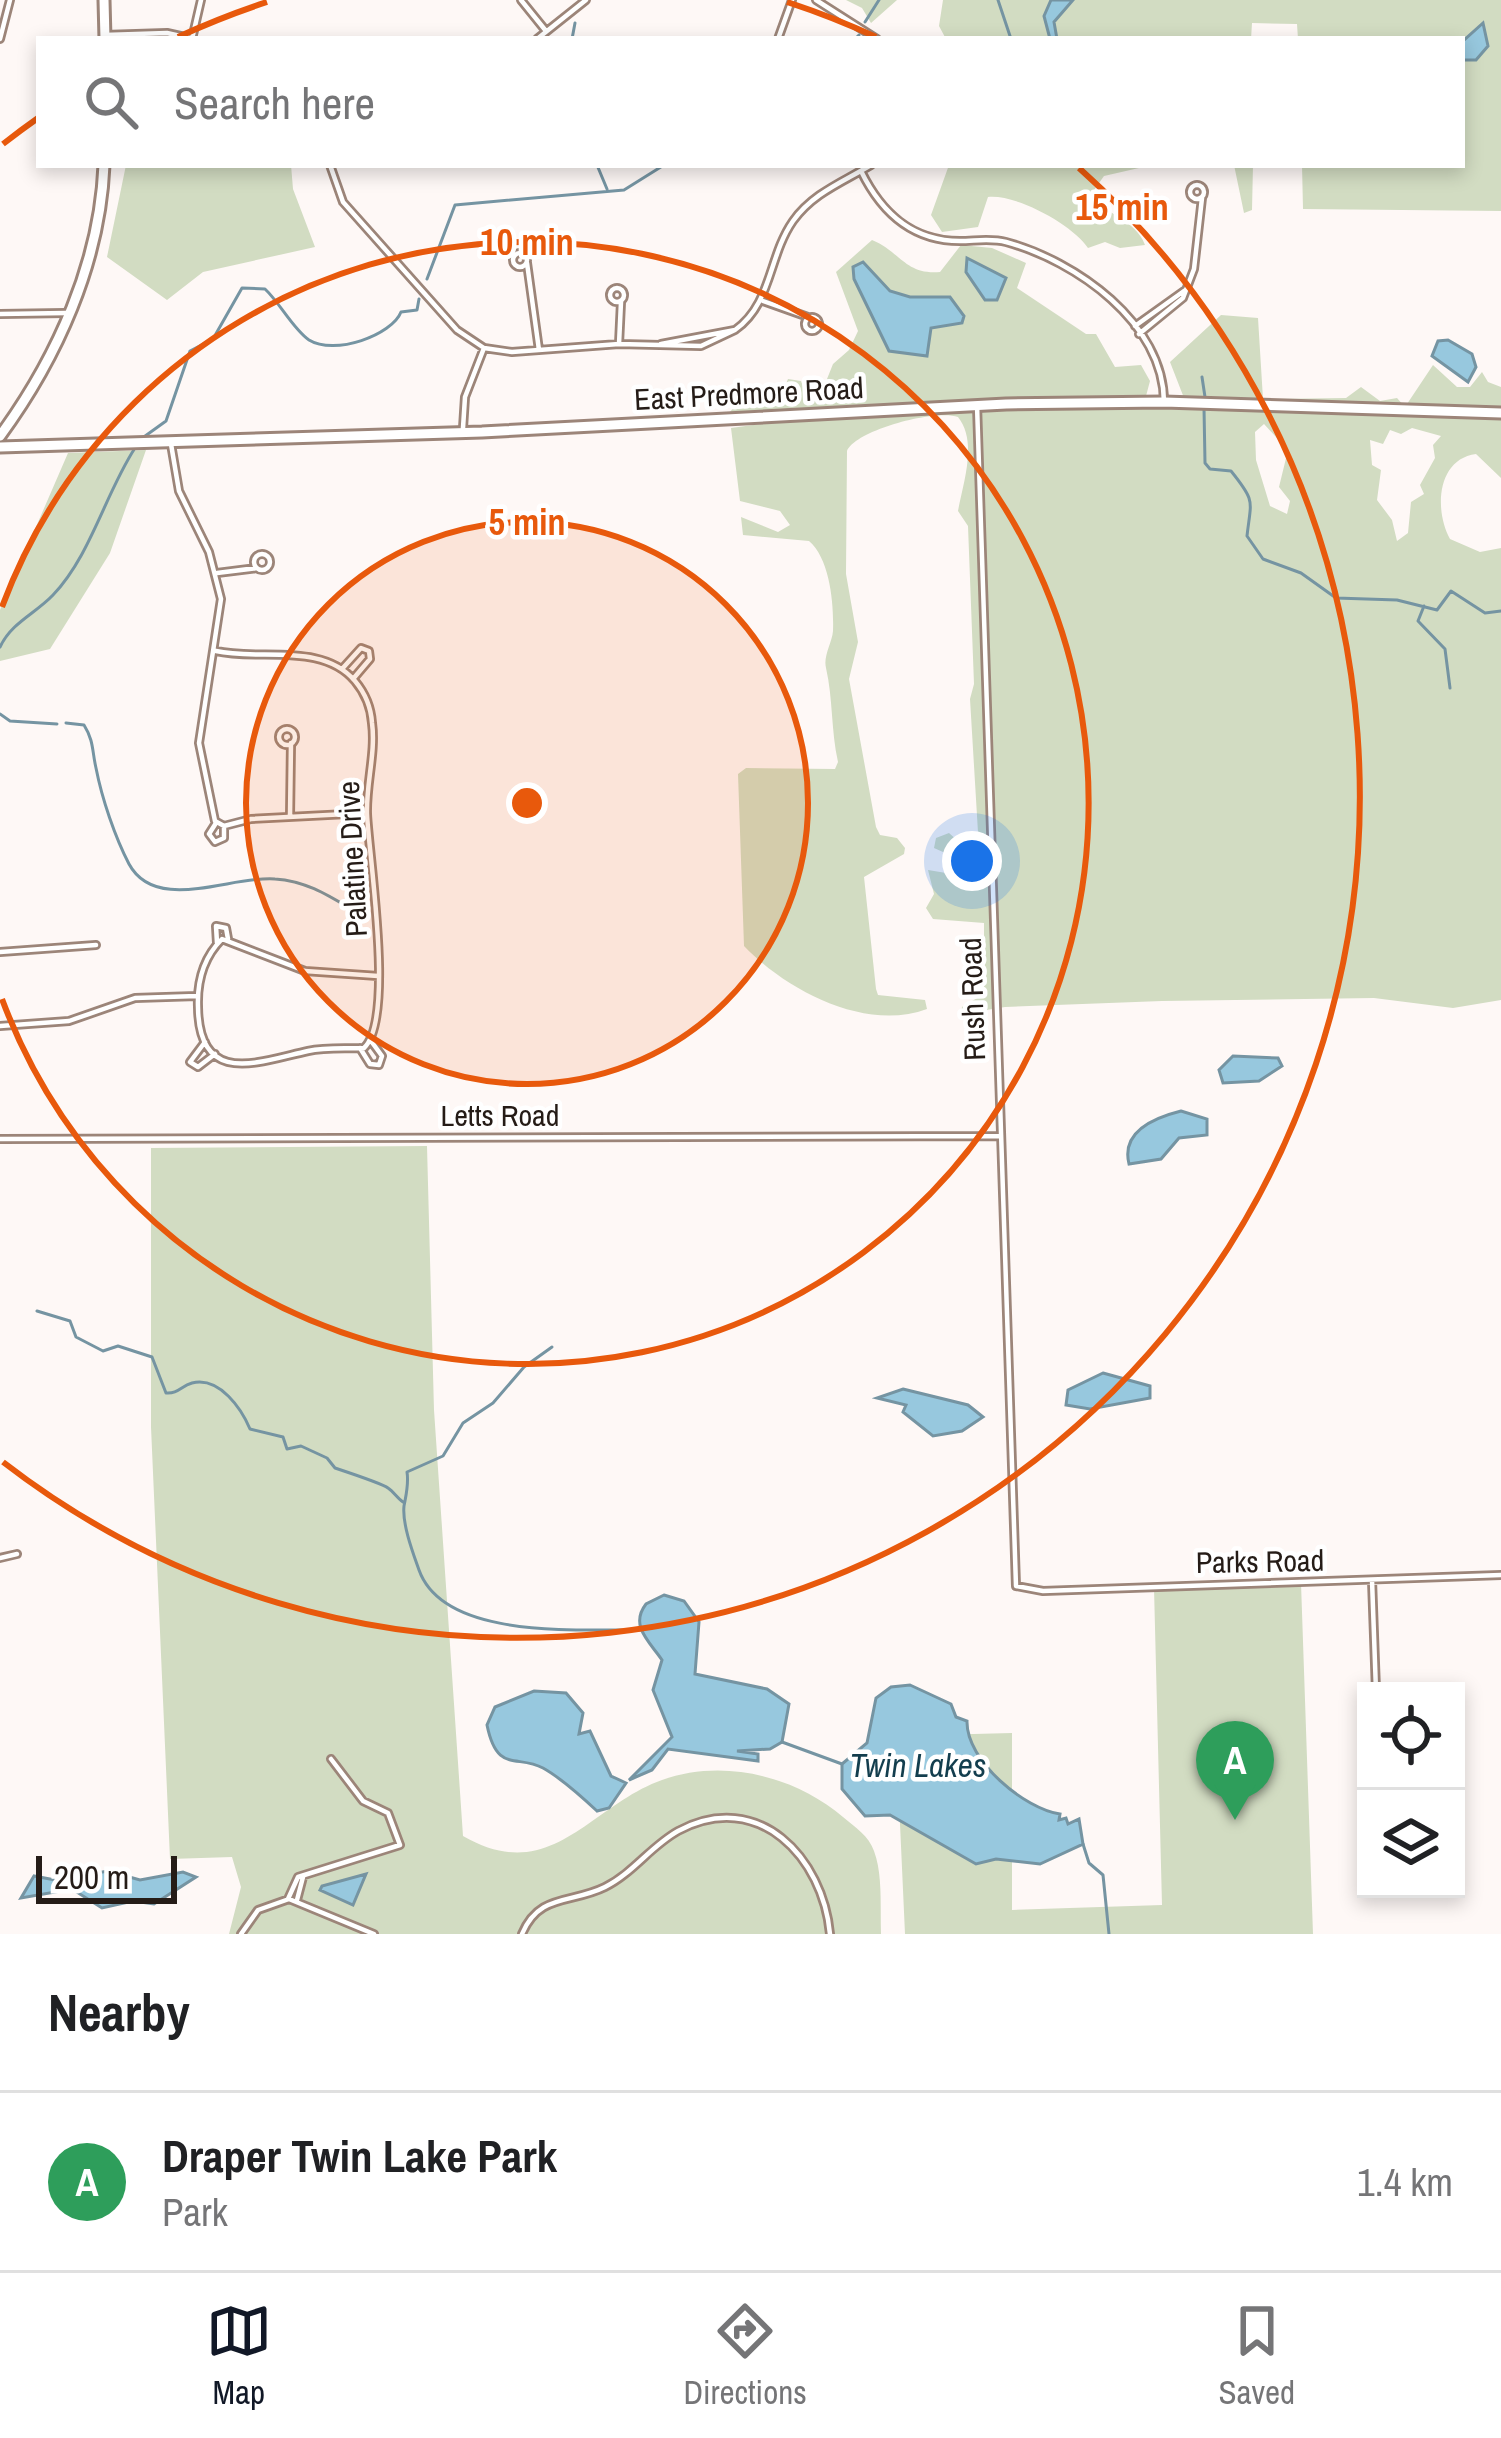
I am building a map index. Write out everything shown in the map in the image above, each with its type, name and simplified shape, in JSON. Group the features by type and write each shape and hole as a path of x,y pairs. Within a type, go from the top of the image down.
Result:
{"street":[{"path":"0,39 10,0"},
{"path":"104,0 105,36"},
{"path":"194,36 201,0"},
{"path":"520,0 546,32"},
{"path":"541,36 586,0"},
{"path":"779,36 792,0"},
{"path":"816,0 873,36"},
{"path":"0,436 39,377 69,313 95,230 104,168"},
{"path":"331,168 343,202 457,330 484,348 539,350 619,344 709,345 735,330 763,301 776,252 794,221 830,187 866,168"},
{"path":"860,171 887,213 907,228 945,241 1011,243 1096,285 1139,334 1159,366 1164,403"},
{"path":"1139,334 1163,317 1184,291 1194,268 1198,200"},
{"path":"524,268 535,300 539,350"},
{"path":"1133,327 1184,291"},
{"path":"763,301 817,319 818,328 812,332 804,326 804,318"},
{"path":"617,304 619,344"},
{"path":"1157,310 1163,317"},
{"path":"0,314 69,313"},
{"path":"463,432 465,397 484,348"},
{"name":"East Predmore Road","path":"0,447 463,432 976,405 1164,403 1501,413"},
{"name":"Rush Road","path":"976,405 1013,1567 1021,1590"},
{"path":"171,442 179,490 217,573 222,620 202,706 200,743 204,784 216,823 209,834 212,841 222,840 224,826"},
{"path":"217,573 254,564"},
{"name":"Palatine Drive","path":"342,669 361,648 369,651 370,659 353,679"},
{"name":"Palatine Drive","path":"216,651 257,658 306,656 342,669 353,679 372,719 367,813 378,976 370,1041"},
{"path":"287,745 290,817"},
{"path":"216,823 367,813"},
{"path":"218,943 213,932 217,926 226,928 228,939"},
{"path":"360,1048 370,1064 379,1065 382,1056 370,1041 360,1048 312,1050 256,1066 232,1064 205,1042 197,996 202,970 218,943 228,939 305,971 378,976"},
{"path":"0,952 96,945"},
{"path":"0,1026 69,1021 135,998 197,996"},
{"path":"205,1042 190,1062 198,1067 215,1054"},
{"name":"Letts Road","path":"0,1139 999,1136"},
{"path":"0,1558 17,1554"},
{"name":"Parks Road","path":"1021,1590 1501,1575"},
{"path":"1372,1580 1376,1682"},
{"path":"288,1899 295,1880 400,1844 388,1813 363,1801 331,1759"},
{"path":"522,1934 537,1909 610,1885 681,1829 730,1821 753,1823 800,1850 824,1894 830,1934"},
{"path":"297,1900 303,1877"},
{"path":"241,1934 258,1910 288,1899 374,1934"}],"green space":[{"path":"846,0 897,0 871,23 862,8"},
{"path":"943,0 1501,0 1501,211 1303,209 1302,168 1465,168 1465,36 1298,36 1297,24 1252,23 1251,36 944,36 939,26"},
{"path":"125,168 291,168 293,189 315,247 203,272 167,300 107,257"},
{"path":"948,168 1139,168 1104,176 1092,193 1134,229 1145,245 1120,248 1105,242 1088,248 1044,213 1000,197 988,197 978,227 942,232 931,215"},
{"path":"1235,168 1253,168 1252,210 1244,213"},
{"path":"872,240 928,272 940,272 961,245 992,248 1026,263 1017,288 1086,334 1096,334 1115,367 1141,365 1150,381 1146,396 1184,398 1170,362 1221,315 1258,318 1263,399 1346,398 1361,387 1380,401 1397,398 1405,407 1433,365 1457,387 1470,387 1482,372 1488,382 1501,387 1501,478 1476,454 1463,458 1446,475 1441,501 1450,539 1480,552 1501,548 1501,1000 1453,1008 1374,998 1162,1001 1005,1007 961,1014 962,1007 984,994 984,923 933,919 926,908 934,894 928,870 952,874 961,860 934,848 936,838 949,833 969,851 979,849 970,699 974,684 968,526 958,511 968,450 958,417 947,415 880,429 847,451 846,574 858,642 849,679 876,827 880,835 897,838 905,848 904,854 864,877 876,989 878,995 925,1000 927,1009 879,1015 829,1003 782,978 744,946 738,774 746,768 835,769 838,762 825,663 833,620 826,570 809,541 743,535 741,517 778,532 790,525 780,511 740,501 731,428 867,409 729,413 736,405 778,403 788,379 801,381 808,401 819,399 833,364 849,350 858,331 836,272","holes":["1264,424 1288,450 1279,487 1290,501 1287,514 1270,506 1256,460 1255,432","1412,428 1441,436 1433,445 1435,458 1420,485 1424,494 1411,502 1408,533 1397,541 1392,520 1377,500 1381,470 1372,465 1370,440 1383,444 1390,430 1401,434"]},
{"path":"146,450 110,553 50,649 0,661 0,610 68,453"},
{"path":"427,1146 434,1410 463,1836 494,1849 545,1848 662,1780 709,1771 757,1775 781,1781 824,1803 869,1841 879,1870 881,1934 229,1934 241,1887 232,1857 170,1859 151,1427 151,1148"},
{"path":"1301,1583 1313,1934 905,1934 896,1736 1012,1733 1012,1910 1162,1905 1154,1588"}],"water":[{"path":"1051,0 1073,0 1054,22 1056,36 1049,36 1044,16"},
{"path":"1483,23 1488,46 1476,60 1465,60 1465,39"},
{"path":"967,258 1006,278 997,300 985,300 966,272"},
{"path":"863,262 890,291 910,297 950,297 964,316 962,323 931,328 927,356 889,351 854,279 853,267"},
{"path":"1448,340 1472,354 1476,367 1468,382 1432,356 1438,341"},
{"path":"1233,1056 1278,1058 1282,1066 1259,1081 1223,1083 1219,1070"},
{"path":"1181,1111 1207,1119 1207,1135 1179,1138 1161,1159 1129,1164 1130,1143 1141,1128"},
{"path":"1103,1373 1150,1386 1150,1398 1090,1409 1066,1405 1068,1390"},
{"path":"903,1389 968,1405 983,1417 962,1431 933,1436 903,1412 906,1405 877,1398"},
{"name":"Twin Lakes","path":"664,1595 684,1601 699,1622 695,1674 767,1689 789,1704 782,1742 770,1749 737,1751 758,1754 758,1761 668,1749 652,1770 629,1780 672,1737 653,1690 662,1660 640,1627 646,1604"},
{"name":"Twin Lakes","path":"910,1685 951,1704 956,1717 967,1721 976,1752 1015,1793 1060,1814 1059,1820 1066,1818 1068,1824 1079,1819 1083,1844 1040,1864 996,1859 976,1864 890,1815 865,1816 842,1789 842,1764 867,1743 876,1698 891,1687"},
{"path":"534,1691 566,1693 583,1713 579,1734 590,1731 611,1776 626,1783 609,1808 597,1811 543,1768 509,1760 496,1750 487,1725 495,1707"},
{"path":"108,1871 140,1880 183,1872 196,1877 154,1904 133,1901 102,1908 72,1889 21,1898 34,1876 55,1880"},
{"path":"366,1874 353,1905 320,1890 322,1886"}],"waterway":[{"path":"865,22 879,0"},
{"path":"998,0 1010,36"},
{"path":"573,36 575,23"},
{"path":"598,168 607,189"},
{"path":"427,279 455,205 624,190 659,168"},
{"path":"141,439 166,421 190,351 213,339 242,288 265,289 303,335 333,346 375,335 401,312 417,310 419,299"},
{"path":"1202,377 1205,397"},
{"path":"1204,408 1205,463 1210,469 1231,471 1245,489 1250,508 1247,536 1263,559 1301,573 1336,598 1397,600 1437,610 1451,591 1485,613 1501,611"},
{"path":"0,647 66,579 135,448"},
{"path":"1424,606 1418,621 1445,649 1450,688"},
{"path":"0,714 10,721 57,724"},
{"path":"66,723 84,725 87,731 114,830 141,879 176,890 257,879 286,880 351,909"},
{"path":"37,1311 70,1321 76,1337 103,1351 118,1346 152,1357 166,1393 202,1382 221,1389 250,1429 283,1437 287,1449 301,1446 327,1458 335,1468 388,1488 403,1502"},
{"path":"552,1347 524,1367 493,1403 463,1423 443,1456 407,1472 404,1513 411,1547 433,1593 456,1609 516,1626 641,1630"},
{"path":"782,1742 842,1764"},
{"path":"1083,1844 1089,1863 1103,1875 1109,1934"}],"place":[{"name":"Draper Twin Lake Park","path":"1235,1820"}]}
